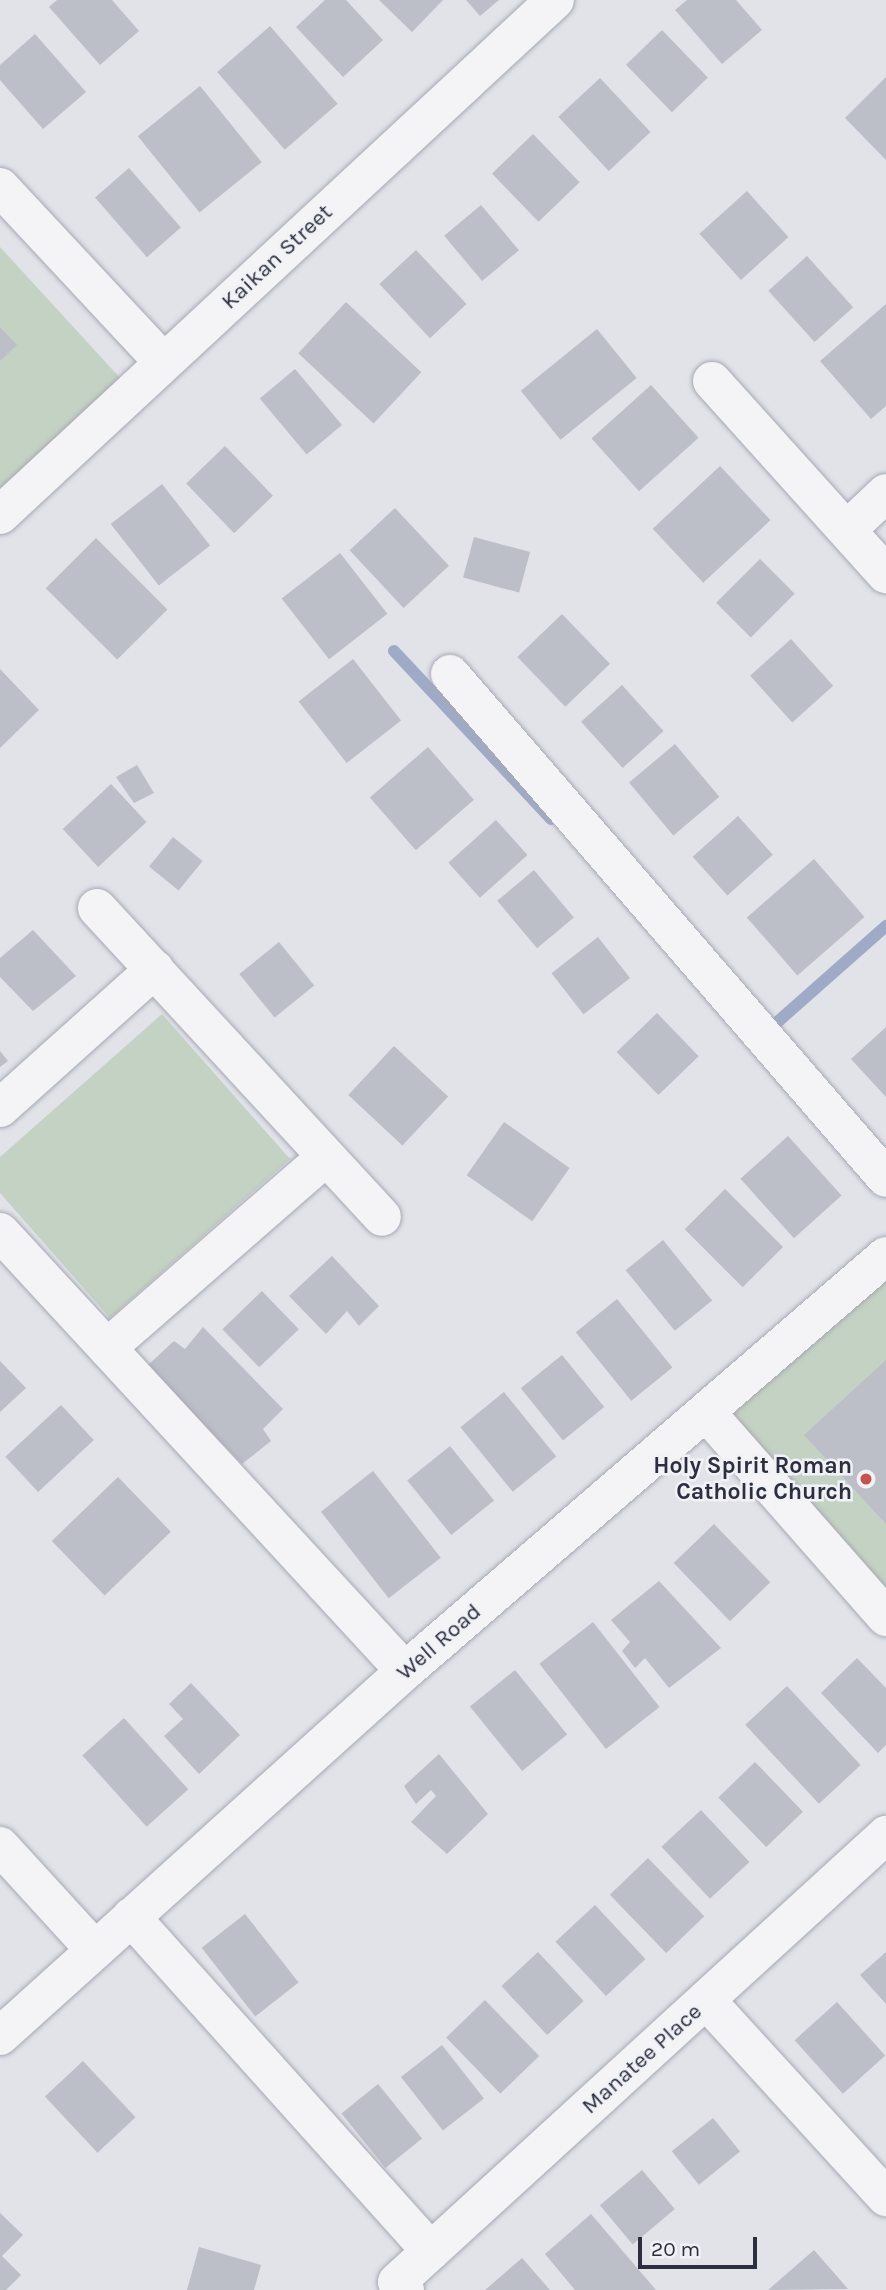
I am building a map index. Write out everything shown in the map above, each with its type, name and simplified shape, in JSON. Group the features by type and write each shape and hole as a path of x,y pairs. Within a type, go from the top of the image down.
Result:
{"street":[{"name":"Kaikan Street","path":"0,515 555,0"},
{"path":"0,187 163,362"},
{"path":"712,381 848,528 886,574"},
{"path":"848,528 886,493"},
{"path":"450,674 886,1178"},
{"path":"97,908 382,1217"},
{"path":"0,1108 155,970"},
{"path":"107,1348 326,1157"},
{"path":"0,1232 405,1671"},
{"name":"Well Road","path":"0,2036 405,1671 886,1256"},
{"path":"706,1412 886,1616"},
{"name":"Manatee Place","path":"401,2286 431,2251 886,1835"},
{"path":"0,1846 95,1950"},
{"path":"131,1917 431,2251"},
{"path":"706,2000 886,2197"}],"green space":[{"path":"0,247 122,380 0,492"},
{"path":"162,1014 290,1159 110,1318 0,1193 0,1157"},
{"path":"886,1280 886,1594 728,1415"}],"building":[{"path":"57,0 112,0 139,31 100,65 49,7"},
{"path":"325,0 346,0 383,40 343,77 296,27"},
{"path":"379,0 443,0 412,32"},
{"path":"466,0 499,0 480,16"},
{"path":"687,0 736,0 762,30 722,64 675,10"},
{"path":"270,26 338,104 285,150 217,72"},
{"path":"662,30 708,77 672,112 626,65"},
{"path":"35,34 86,92 43,129 0,80 0,65"},
{"path":"886,77 886,160 845,118"},
{"path":"600,78 650,132 609,171 558,117"},
{"path":"200,86 262,162 200,213 138,136"},
{"path":"533,134 580,182 539,222 492,174"},
{"path":"129,168 181,228 147,257 95,198"},
{"path":"747,191 788,237 741,280 699,234"},
{"path":"481,205 519,250 482,281 444,236"},
{"path":"416,250 466,304 430,338 379,284"},
{"path":"807,256 853,307 815,342 768,291"},
{"path":"346,302 421,372 374,423 298,353"},
{"path":"886,304 886,406 871,419 820,361"},
{"path":"0,327 17,345 0,361"},
{"path":"597,329 637,378 560,440 521,391"},
{"path":"295,369 342,425 307,454 260,399"},
{"path":"651,385 699,438 639,491 592,439"},
{"path":"225,446 273,496 234,533 186,484"},
{"path":"720,466 770,520 703,583 653,529"},
{"path":"162,484 210,545 159,585 111,524"},
{"path":"395,508 449,566 404,608 350,550"},
{"path":"474,537 530,552 519,593 463,578"},
{"path":"96,538 167,609 117,660 46,588"},
{"path":"340,553 387,614 329,659 282,599"},
{"path":"760,559 795,594 751,637 716,603"},
{"path":"562,614 610,664 565,707 517,657"},
{"path":"791,639 833,686 792,723 750,676"},
{"path":"353,659 401,720 347,763 299,701"},
{"path":"0,669 39,710 0,748"},
{"path":"622,685 663,731 623,768 581,722"},
{"path":"675,744 719,797 673,835 629,783"},
{"path":"428,747 474,800 416,850 370,798"},
{"path":"137,765 154,793 134,803 116,777"},
{"path":"111,784 146,822 98,867 63,829"},
{"path":"738,816 773,855 727,895 693,857"},
{"path":"496,820 527,855 480,898 448,863"},
{"path":"173,837 203,861 179,890 149,867"},
{"path":"814,859 865,917 797,976 747,917"},
{"path":"534,870 574,917 537,948 497,901"},
{"path":"33,930 76,976 33,1011 0,977 0,958"},
{"path":"598,937 630,978 584,1014 552,973"},
{"path":"279,942 314,986 275,1018 239,974"},
{"path":"657,1013 699,1056 658,1095 617,1052"},
{"path":"886,1027 886,1097 851,1059"},
{"path":"394,1046 448,1096 402,1145 348,1095"},
{"path":"0,1051 8,1061 0,1067"},
{"path":"504,1122 570,1168 532,1221 467,1175"},
{"path":"788,1136 842,1195 794,1238 740,1179"},
{"path":"725,1189 783,1247 743,1287 685,1229"},
{"path":"663,1240 712,1301 675,1331 626,1270"},
{"path":"332,1256 379,1306 359,1326 347,1311 326,1334 289,1296"},
{"path":"262,1291 299,1329 259,1367 222,1329"},
{"path":"617,1299 672,1367 631,1401 576,1332"},
{"path":"203,1327 283,1409 263,1429 271,1441 242,1464 147,1366 174,1341 185,1349"},
{"path":"562,1355 604,1407 563,1440 521,1388"},
{"name":"Holy Spirit Roman Catholic Church","path":"886,1360 886,1524 804,1435"},
{"path":"0,1361 26,1388 0,1412"},
{"path":"504,1392 556,1457 513,1492 460,1427"},
{"path":"61,1405 94,1440 38,1492 5,1457"},
{"path":"450,1446 494,1500 451,1535 407,1481"},
{"path":"373,1471 441,1558 389,1598 321,1512"},
{"path":"118,1477 171,1532 105,1596 52,1541"},
{"path":"714,1524 770,1582 730,1621 674,1563"},
{"path":"659,1581 721,1648 669,1688 645,1658 635,1668 622,1651 630,1642 611,1620"},
{"path":"593,1622 659,1707 606,1749 539,1664"},
{"path":"857,1658 886,1688 886,1745 878,1753 821,1693"},
{"path":"515,1670 567,1735 522,1771 470,1707"},
{"path":"191,1683 240,1735 199,1774 164,1736 183,1719 169,1704"},
{"path":"787,1686 861,1765 819,1804 745,1725"},
{"path":"124,1718 188,1789 147,1827 82,1755"},
{"path":"439,1754 488,1814 447,1854 411,1822 436,1796 431,1790 416,1804 404,1786"},
{"path":"755,1762 803,1812 766,1847 718,1797"},
{"path":"701,1810 749,1862 710,1899 662,1847"},
{"path":"648,1858 704,1916 666,1953 610,1895"},
{"path":"595,1905 645,1959 606,1996 556,1942"},
{"path":"245,1914 299,1983 255,2016 202,1948"},
{"path":"538,1952 584,2001 547,2035 501,1986"},
{"path":"886,1952 886,2004 860,1975"},
{"path":"485,2000 539,2056 500,2094 446,2038"},
{"path":"837,2002 885,2056 843,2094 795,2040"},
{"path":"442,2045 484,2099 443,2131 401,2077"},
{"path":"83,2061 136,2117 97,2153 45,2096"},
{"path":"378,2084 422,2138 386,2168 341,2114"},
{"path":"713,2118 740,2151 699,2185 672,2151"},
{"path":"642,2170 675,2209 633,2244 600,2205"},
{"path":"0,2213 23,2235 2,2256 21,2275 6,2290 0,2290"},
{"path":"591,2214 656,2290 575,2290 545,2254"},
{"path":"199,2247 261,2265 254,2290 187,2290"},
{"path":"814,2250 848,2289 768,2290"},
{"path":"522,2258 550,2290 485,2290"}],"waterway":[{"path":"394,651 551,819"},
{"path":"765,1033 886,926"}],"place":[{"name":"Holy Spirit Roman Catholic Church","path":"866,1479"}]}
